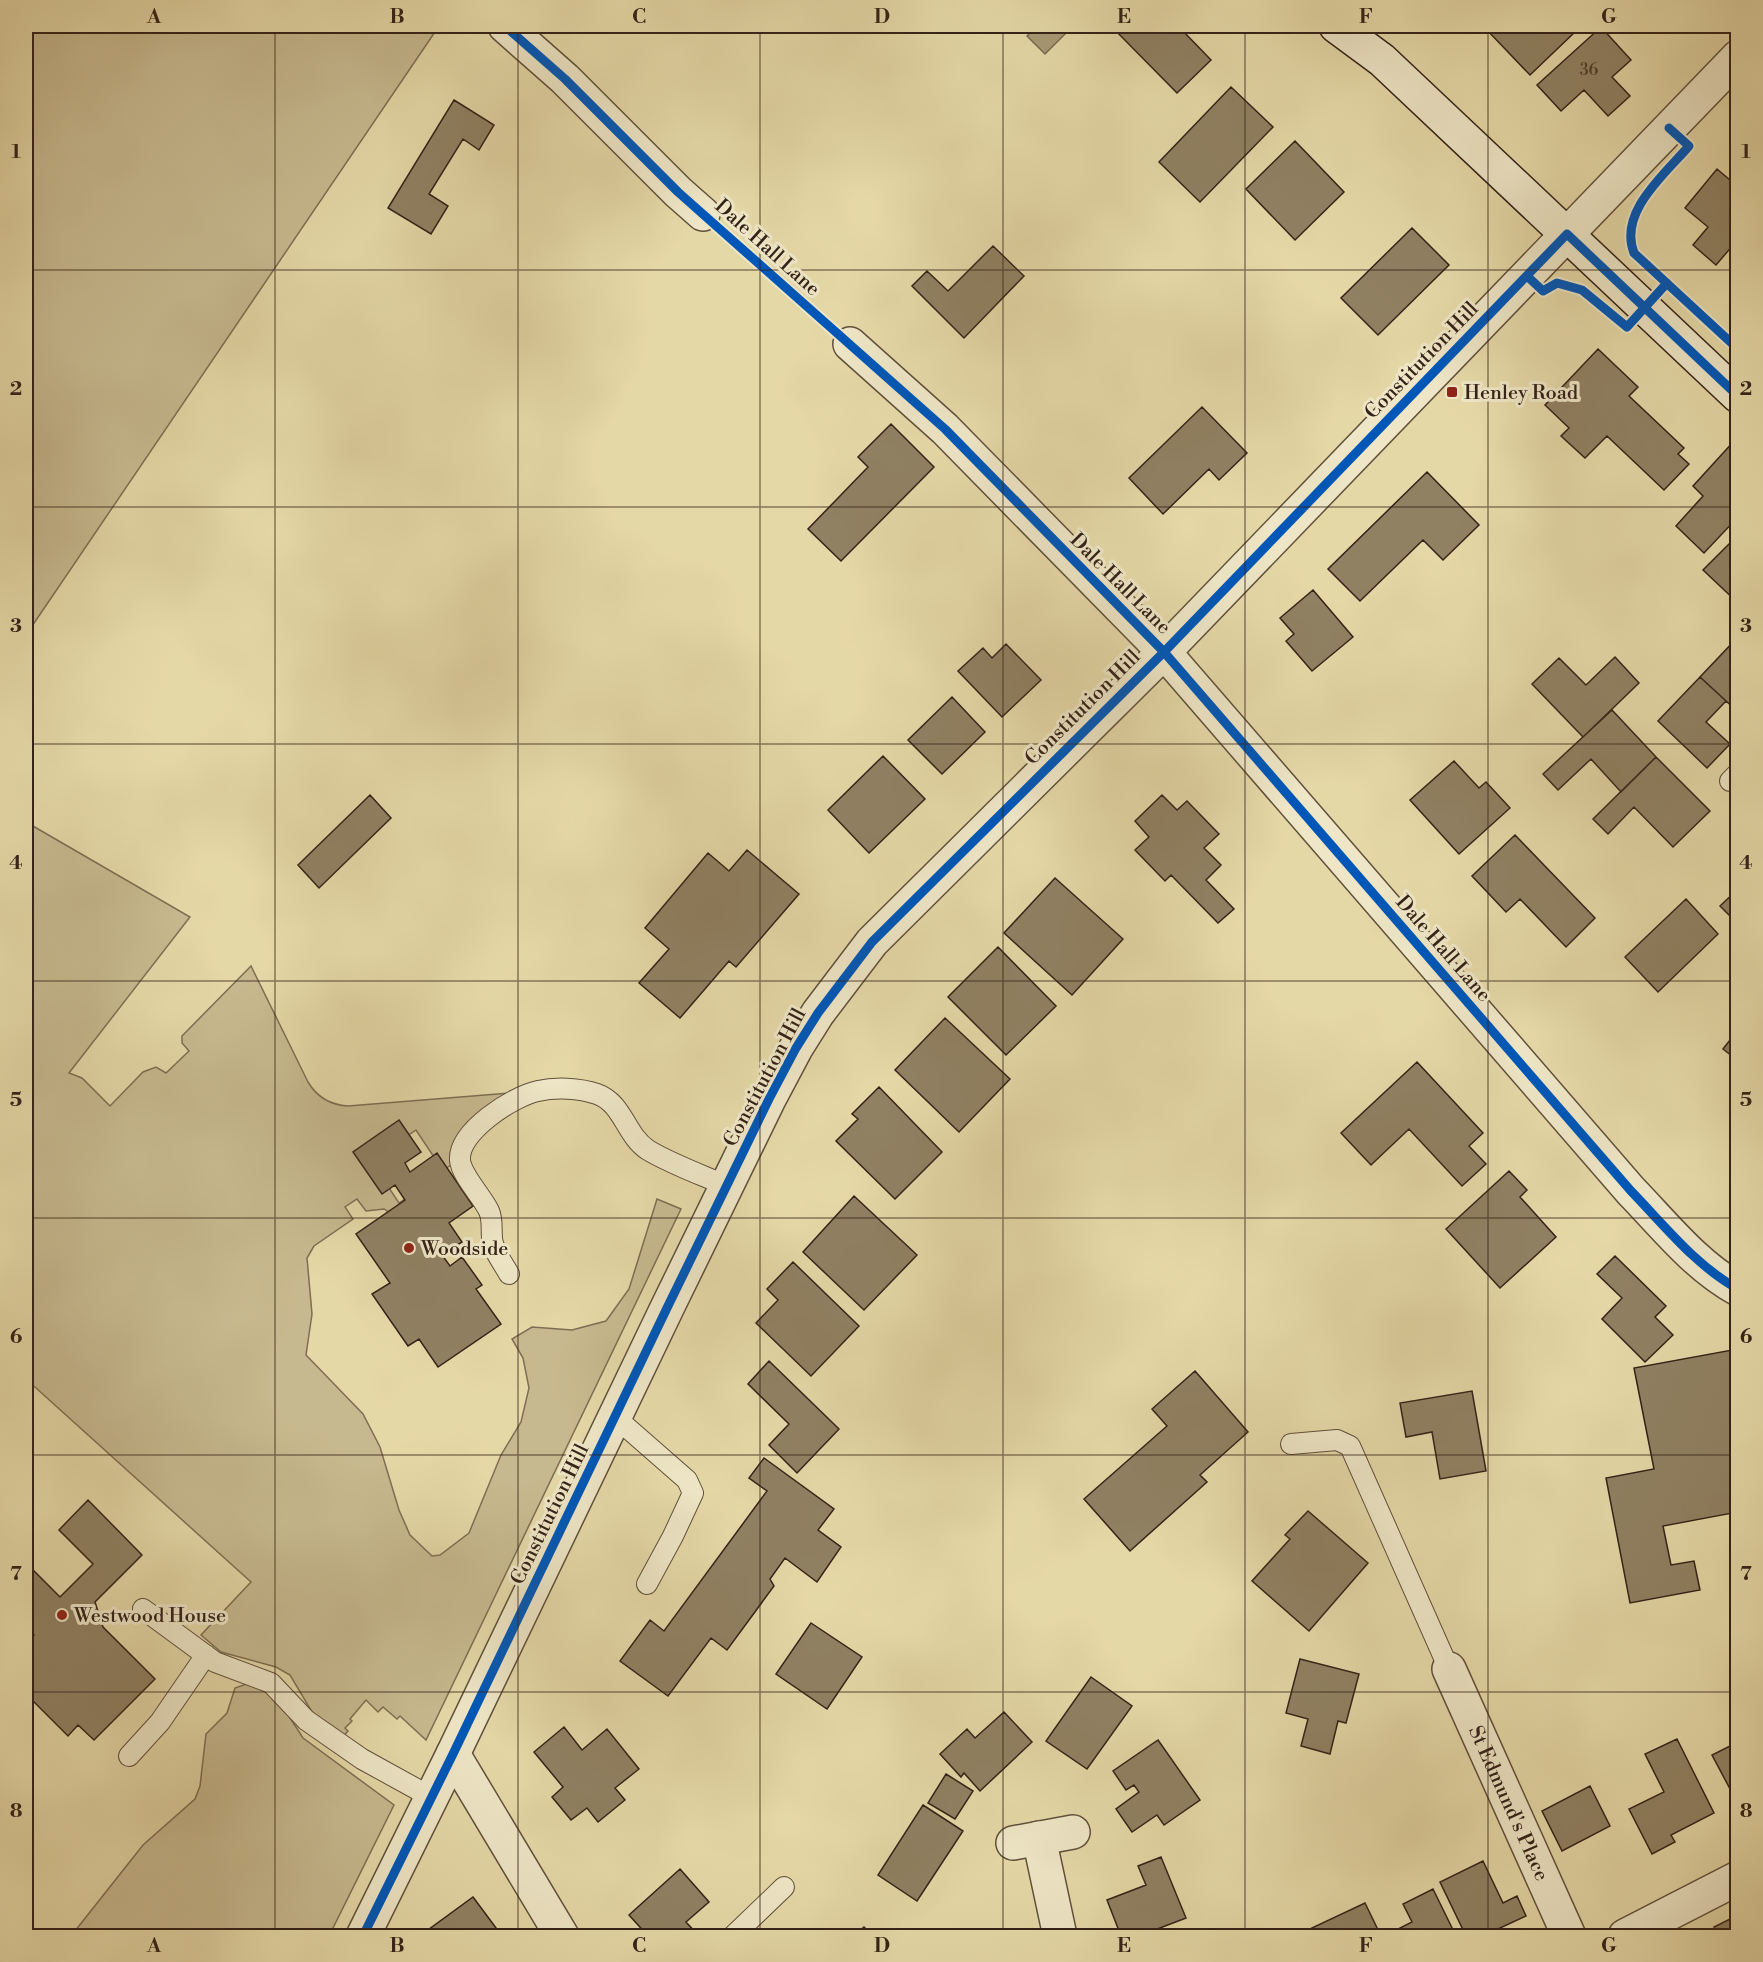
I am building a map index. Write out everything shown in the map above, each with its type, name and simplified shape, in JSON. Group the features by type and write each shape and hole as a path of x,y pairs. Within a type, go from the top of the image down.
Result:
{"street":[{"name":"Dale Hall Lane","path":"505,26 565,79 703,214"},
{"path":"1336,26 1382,60 1737,396"},
{"name":"Constitution Hill","path":"363,1936 727,1186 796,1048 818,1013 872,942 1164,652 1737,57"},
{"name":"Dale Hall Lane","path":"850,344 945,429 1164,652 1631,1191 1693,1256 1722,1281 1737,1289"},
{"name":"St Edmund's Place","path":"1449,1669 1569,1936"},
{"path":"453,1754 562,1936"},
{"path":"1060,1936 1026,1841 1073,1832"},
{"path":"1625,1936 1737,1878"}],"lane":[{"path":"509,1274 494,1248 493,1224 489,1211 460,1161 461,1151 469,1134 490,1117 525,1095 539,1090 558,1089 598,1095 611,1102 630,1132 647,1149 727,1186"},
{"path":"615,1417 687,1480 693,1493 647,1584"},
{"path":"1291,1444 1337,1440 1350,1446 1449,1669"},
{"path":"143,1609 215,1662 271,1683 306,1720 362,1759 431,1797"},
{"path":"129,1756 160,1722 206,1655"},
{"path":"733,1936 784,1887"}],"shaded area":[{"path":"26,26 439,26 26,635"},
{"path":"1037,26 1073,26 1045,54 1027,36"},
{"path":"26,822 190,917 69,1073 82,1078 110,1106 143,1072 156,1067 166,1073 189,1051 182,1043 182,1036 251,966 308,1082 320,1096 330,1102 348,1106 521,1092 482,1117 462,1181 451,1165 439,1173 436,1160 416,1130 371,1161 399,1203 412,1194 390,1213 384,1209 366,1211 357,1199 345,1207 353,1219 314,1246 307,1258 312,1314 306,1355 363,1414 380,1447 399,1510 410,1535 432,1556 440,1555 469,1533 501,1455 521,1422 529,1388 523,1358 512,1339 532,1327 572,1330 606,1321 629,1289 657,1199 681,1209 426,1740 400,1716 397,1719 383,1707 378,1712 366,1700 350,1719 352,1721 345,1728 348,1731 341,1739 318,1722 290,1675 276,1667 221,1652 201,1635 251,1582 26,1379"},
{"path":"252,1682 272,1690 303,1738 394,1805 329,1936 71,1936 143,1845 195,1799 200,1786 206,1734 227,1713 235,1688"}],"building":[{"path":"1111,26 1186,26 1182,30 1211,60 1177,93"},
{"path":"1488,26 1572,26 1577,30 1530,75 1485,28"},
{"path":"1601,27 1631,60 1612,77 1630,96 1608,116 1584,90 1561,111 1537,85"},
{"path":"1231,87 1273,127 1200,202 1159,162"},
{"path":"454,100 494,125 479,150 463,139 429,194 448,206 431,234 388,208"},
{"path":"1295,141 1344,192 1295,240 1246,189"},
{"path":"1717,169 1736,185 1738,183 1738,246 1734,244 1716,265 1693,245 1708,227 1685,208"},
{"path":"1412,228 1449,265 1378,335 1341,298"},
{"path":"993,246 1024,276 964,338 912,286 927,271 948,291"},
{"path":"1598,349 1638,387 1629,396 1684,448 1678,454 1689,464 1664,490 1607,436 1585,458 1561,436 1569,428 1545,405"},
{"path":"1202,407 1247,453 1219,480 1209,469 1163,514 1129,478"},
{"path":"891,424 934,467 841,561 808,529 868,467 858,457"},
{"path":"1735,440 1738,442 1738,474 1734,477 1738,481 1738,517 1704,553 1676,526 1703,496 1693,486"},
{"path":"1427,472 1479,525 1443,560 1423,540 1360,601 1328,569"},
{"path":"1738,535 1738,603 1703,570"},
{"path":"1313,590 1353,637 1312,671 1286,641 1294,634 1280,618"},
{"path":"1738,637 1738,712 1700,677"},
{"path":"1006,644 1041,680 1002,717 958,671 983,648 992,658"},
{"path":"1615,657 1639,683 1583,737 1532,684 1559,658 1586,685"},
{"path":"1700,677 1726,701 1706,722 1730,744 1707,768 1658,721"},
{"path":"952,697 985,732 942,774 908,740"},
{"path":"1612,710 1656,757 1621,792 1591,759 1558,790 1543,774"},
{"path":"883,756 925,799 869,853 828,810"},
{"path":"1656,757 1710,811 1673,847 1634,807 1608,834 1593,819"},
{"path":"1454,761 1479,788 1486,782 1510,808 1459,854 1410,800"},
{"path":"370,795 391,818 319,888 298,865"},
{"path":"1162,795 1177,810 1187,801 1219,834 1204,848 1221,865 1206,880 1234,909 1218,923 1171,875 1165,881 1135,850 1149,837 1135,821"},
{"path":"1515,835 1595,918 1566,947 1520,899 1506,912 1472,876"},
{"path":"747,850 799,894 736,967 729,961 680,1018 639,983 669,949 645,928 708,853 729,871"},
{"path":"1055,878 1123,939 1072,995 1004,933"},
{"path":"1738,889 1738,924 1720,906"},
{"path":"1686,899 1718,934 1658,992 1625,957"},
{"path":"998,947 1056,1006 1006,1055 948,997"},
{"path":"945,1018 1010,1079 959,1132 895,1070"},
{"path":"1738,1030 1738,1061 1723,1049"},
{"path":"1417,1062 1483,1133 1469,1146 1486,1164 1462,1186 1409,1129 1371,1165 1341,1133"},
{"path":"879,1087 942,1152 895,1199 836,1141 858,1119 852,1114"},
{"name":"Woodside","path":"399,1120 421,1152 405,1163 410,1172 437,1153 473,1206 449,1223 462,1242 442,1255 450,1266 462,1257 482,1285 476,1289 501,1324 438,1367 419,1339 408,1346 372,1294 390,1283 356,1234 405,1200 395,1185 382,1194 353,1152"},
{"path":"1509,1171 1527,1190 1520,1197 1556,1237 1500,1288 1446,1229"},
{"path":"854,1196 917,1255 864,1310 803,1252"},
{"path":"1615,1256 1666,1306 1655,1317 1673,1335 1645,1362 1602,1319 1622,1298 1597,1274"},
{"path":"793,1262 859,1326 811,1376 756,1323 778,1300 767,1289"},
{"path":"1732,1350 1738,1381 1738,1512 1663,1526 1671,1565 1694,1561 1700,1590 1630,1603 1606,1478 1654,1469 1634,1368"},
{"path":"769,1361 839,1429 797,1473 769,1445 789,1424 748,1384"},
{"path":"1195,1371 1248,1432 1200,1475 1207,1482 1130,1551 1084,1499 1167,1426 1152,1409"},
{"path":"1472,1391 1486,1471 1440,1479 1432,1432 1406,1437 1400,1403"},
{"path":"764,1458 834,1509 818,1530 841,1547 817,1582 785,1558 770,1579 774,1586 727,1650 711,1638 668,1696 620,1661 650,1620 664,1631 767,1491 749,1478"},
{"name":"Westwood House","path":"88,1500 142,1555 95,1602 103,1627 155,1679 94,1740 78,1725 68,1736 26,1694 26,1644 34,1635 26,1627 26,1570 29,1566 60,1597 93,1564 59,1530"},
{"path":"1308,1511 1368,1563 1309,1631 1252,1581 1290,1539 1285,1535"},
{"path":"811,1623 862,1657 827,1709 776,1674"},
{"path":"1300,1659 1359,1674 1346,1723 1338,1721 1330,1754 1301,1746 1308,1719 1286,1713"},
{"path":"1091,1677 1132,1706 1087,1769 1046,1741"},
{"path":"1004,1712 1032,1742 980,1791 964,1773 961,1777 940,1754 967,1729 975,1738"},
{"path":"564,1727 582,1750 607,1729 639,1769 615,1788 625,1800 598,1822 587,1808 571,1820 552,1797 563,1787 534,1752"},
{"path":"1677,1739 1714,1813 1671,1835 1675,1842 1652,1854 1629,1809 1664,1792 1645,1754"},
{"path":"1158,1740 1200,1800 1164,1825 1157,1815 1132,1832 1116,1809 1139,1792 1134,1785 1126,1790 1113,1771"},
{"path":"1736,1743 1738,1746 1738,1804 1712,1755"},
{"path":"946,1774 973,1791 955,1819 928,1803"},
{"path":"1590,1786 1610,1826 1562,1851 1542,1811"},
{"path":"923,1805 963,1831 917,1901 878,1875"},
{"path":"1161,1857 1186,1918 1139,1936 1121,1936 1107,1900 1146,1885 1138,1866"},
{"path":"1483,1861 1503,1903 1517,1896 1526,1916 1483,1936 1466,1936 1440,1882"},
{"path":"680,1869 709,1902 686,1922 699,1936 648,1936 629,1915"},
{"path":"1433,1889 1456,1936 1396,1936 1394,1931 1412,1922 1403,1904"},
{"path":"473,1897 502,1936 433,1936 428,1930"},
{"path":"1365,1903 1381,1936 1300,1936 1299,1934"},
{"path":"1738,1915 1738,1936 1719,1936 1714,1927"},
{"path":"864,1927 873,1936 853,1936"},
{"path":"968,1931 972,1936 959,1936"}],"cycle path":[{"path":"505,26 565,79 678,192 945,429 1164,652 1631,1191 1694,1257 1738,1289"},
{"path":"1669,128 1689,146 1657,181 1638,209 1632,223 1631,238 1634,253 1738,349"},
{"path":"363,1936 769,1099 818,1013 872,942 1164,652 1567,234 1738,396"},
{"path":"1527,276 1543,291 1557,283 1582,290 1627,327 1667,283"}],"place":[{"name":"Henley Road","path":"1452,392"},
{"name":"Woodside","path":"409,1248"},
{"name":"Westwood House","path":"62,1615"}]}
